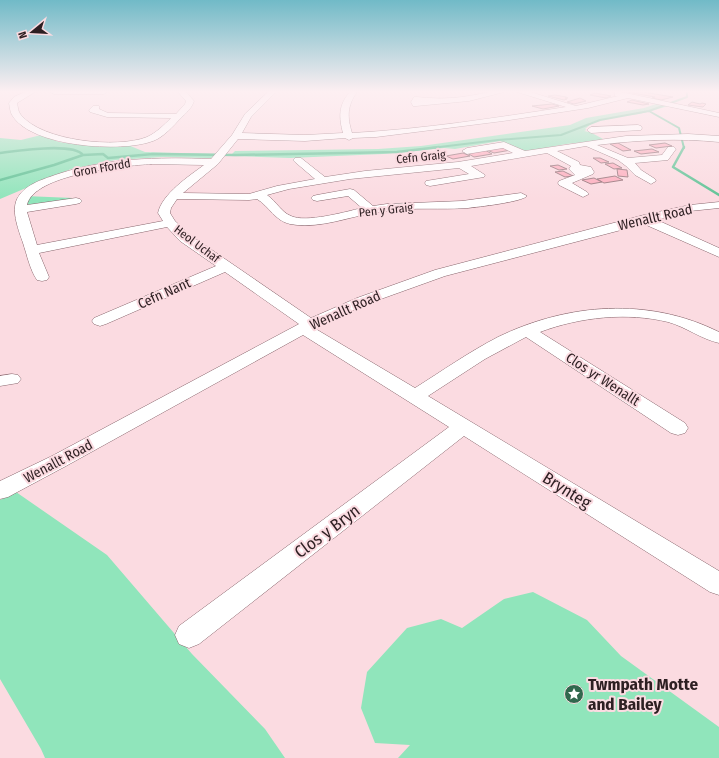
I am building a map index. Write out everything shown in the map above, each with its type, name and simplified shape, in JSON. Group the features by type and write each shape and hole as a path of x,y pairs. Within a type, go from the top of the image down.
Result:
{"street":[{"path":"32,127 48,134 77,142 110,145 135,143 151,138 164,127"},
{"name":"Heol Uchaf","path":"241,127 218,158 182,187 165,207 164,213 170,223 185,238 227,266 307,326"},
{"path":"345,127 349,136"},
{"path":"236,136 305,138 349,136 437,127"},
{"path":"591,130 638,127"},
{"path":"646,127 659,136"},
{"name":"Cefn Graig","path":"174,196 260,196 280,188 350,176 434,169 588,143 659,136 719,139"},
{"path":"588,143 600,151 617,156 627,161 637,172 650,181"},
{"path":"467,151 504,145 524,154"},
{"path":"627,161 665,158 671,149"},
{"path":"549,150 580,170 579,177 562,183 583,194"},
{"name":"Gron Ffordd","path":"21,209 21,204 25,196 40,184 85,168 160,160 218,158"},
{"path":"298,160 324,181"},
{"path":"430,183 480,175 461,165"},
{"path":"317,198 350,192 371,210"},
{"name":"Pen y Graig","path":"260,196 264,198 279,214 288,219 299,221 315,220 400,206 476,204 521,196"},
{"path":"326,206 359,200"},
{"path":"42,277 23,222 21,209 76,201"},
{"name":"Wenallt Road","path":"0,491 66,458 307,326 362,301 440,273 644,219 690,208 719,205"},
{"path":"644,219 719,253"},
{"path":"33,250 170,223"},
{"name":"Cefn Nant","path":"100,321 227,266"},
{"path":"416,396 498,344 543,325 570,318 601,313 625,312 650,314 676,320 709,332 719,338"},
{"name":"Brynteg","path":"307,326 416,396 719,584"},
{"name":"Clos yr Wenallt","path":"528,331 678,428"},
{"name":"Clos y Bryn","path":"190,635 464,426"}],"green space":[{"path":"553,127 587,127 585,129 587,130 584,131 590,132 605,140 566,144 524,152 500,141 455,149 444,148 383,154 290,158 230,156 235,151 378,149 421,146"},
{"path":"41,135 59,142 82,145 128,145 145,152 216,154 211,158 163,157 115,160 71,169 0,199 0,138 21,140"},
{"path":"25,196 73,198 76,201 21,209"},
{"path":"16,492 107,555 192,654 265,729 285,758 45,758 0,679 0,500"},
{"path":"533,592 587,620 621,656 719,727 719,758 398,758 410,745 375,743 361,708 367,672 407,628 441,619 462,628 504,599"}],"building":[{"path":"618,143 631,150 623,151 610,144"},
{"path":"665,143 672,146 656,148 649,145"},
{"path":"503,147 511,150 494,153 487,150"},
{"path":"652,149 659,152 641,154 634,151"},
{"path":"485,150 492,154 474,157 467,153"},
{"path":"463,153 470,156 453,159 446,156"},
{"path":"593,158 600,158 609,162 601,163"},
{"path":"613,163 622,168 614,169 605,164"},
{"path":"558,165 567,169 559,170 550,166"},
{"path":"617,169 627,170 628,177 618,176"},
{"path":"563,171 573,176 565,177 555,172"},
{"path":"615,176 623,180 604,183 597,179"},
{"path":"594,178 602,182 591,184 582,180"}],"waterway":[{"path":"431,148 498,140 561,135 581,127"},
{"path":"678,127 684,147"},
{"path":"83,155 103,154 108,158 153,154 235,155 397,152 439,147"},
{"path":"684,147 673,167 719,195"},
{"path":"0,153 31,149 57,148 77,151 83,155"},
{"path":"0,180 54,165 83,155"}],"place":[{"name":"Twmpath Motte and Bailey","path":"574,694"}]}
